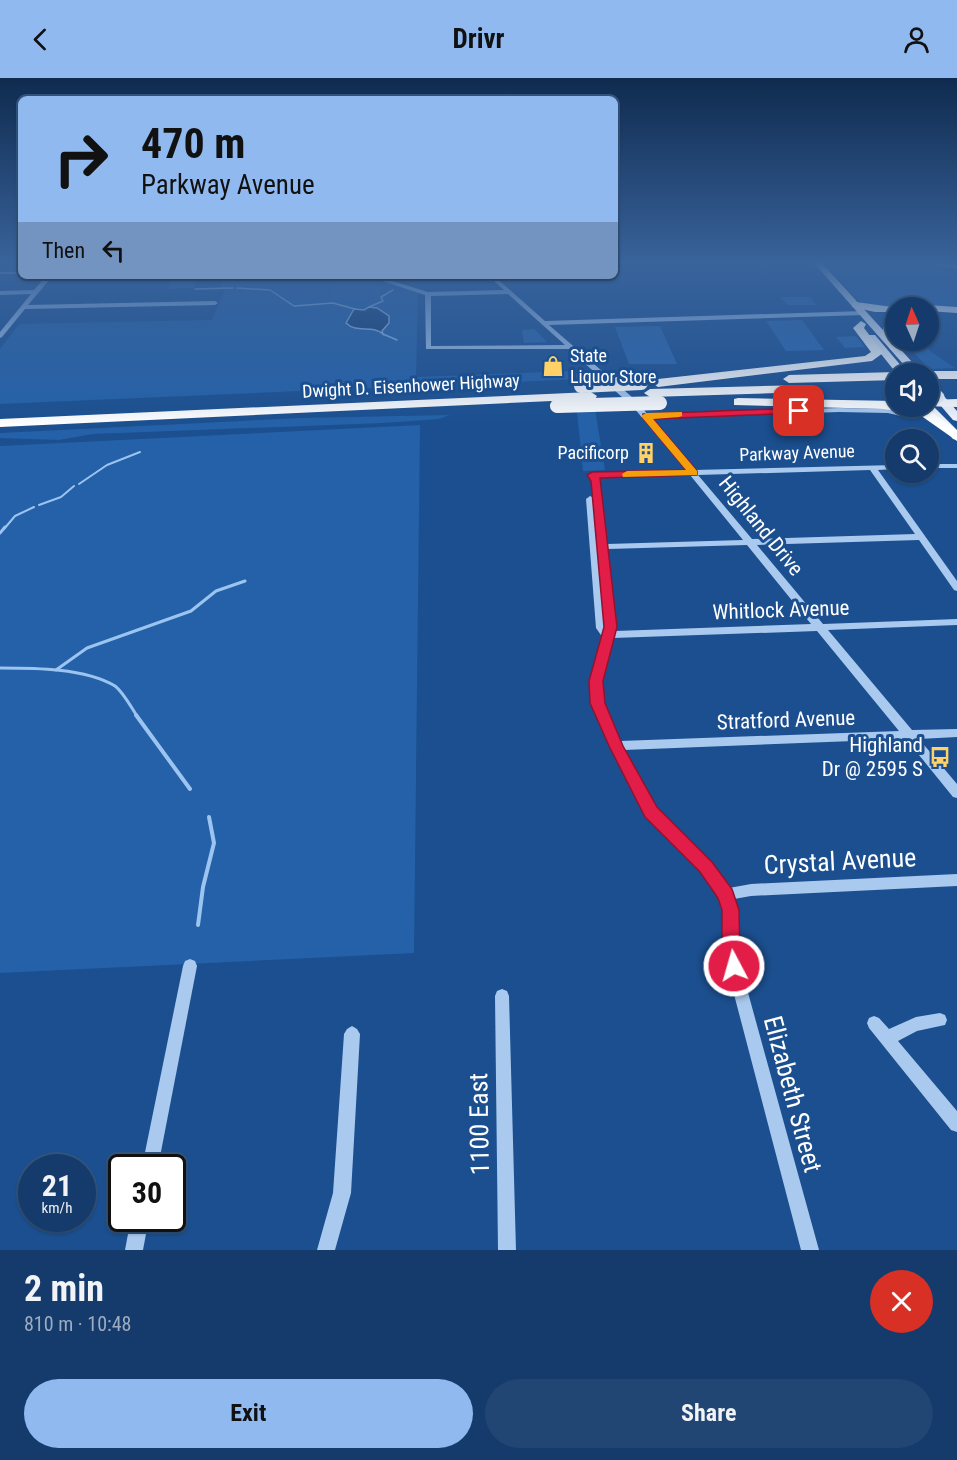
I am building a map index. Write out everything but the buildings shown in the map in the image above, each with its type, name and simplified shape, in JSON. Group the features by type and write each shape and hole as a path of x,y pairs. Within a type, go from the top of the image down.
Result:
{"highway":[{"path":"189,413 557,406 656,393 868,359 877,353 858,328 858,317"},
{"name":"Dwight D. Eisenhower Highway","path":"0,412 263,398 641,383 656,393 885,374"},
{"path":"939,375 957,374"},
{"path":"939,385 957,385"},
{"name":"Dwight D. Eisenhower Highway","path":"0,423 656,393 885,386"},
{"path":"656,393 885,405"},
{"path":"931,417 957,437"}],"main road":[{"path":"860,317 892,363"},
{"path":"861,317 885,339"},
{"path":"898,351 909,363"},
{"path":"939,404 957,418"},
{"path":"939,405 957,437"}],"street":[{"path":"0,336 16,317"},
{"path":"428,317 428,348 571,347"},
{"name":"Highland Drive","path":"537,317 646,416 957,793"},
{"path":"544,323 626,320 686,322 759,317"},
{"path":"646,416 839,410 885,411"},
{"path":"939,466 957,466"},
{"name":"Parkway Avenue","path":"592,475 885,467"},
{"path":"873,468 957,588"},
{"name":"Elizabeth Street","path":"592,475 589,481 597,547 602,628 606,635 596,693 599,709 651,812 706,867 726,895 731,910 732,960 810,1250"},
{"path":"597,547 921,537"},
{"name":"Whitlock Avenue","path":"606,635 957,622"},
{"name":"Stratford Avenue","path":"616,746 957,733"},
{"name":"Crystal Avenue","path":"726,895 751,890 957,880"},
{"path":"153,1154 190,966"},
{"name":"1100 East","path":"501,996 507,1250"},
{"path":"887,1038 916,1023 940,1020"},
{"path":"874,1023 957,1124"},
{"path":"326,1250 343,1183 351,1034"},
{"path":"134,1250 137,1232"}],"shaded area":[{"path":"213,317 417,317 416,377 573,371 581,379 0,404 0,349 19,324 212,320"},
{"path":"350,317 389,317 389,323 382,331 383,334 379,331 355,328 346,323"},
{"path":"912,351 930,351 955,368 939,369 939,363 923,363"},
{"path":"595,409 605,470 583,471 577,412 573,410"},
{"path":"450,415 439,419 383,423 93,434 59,440 0,438 0,433 300,418"},
{"path":"420,425 414,953 0,973 0,446"}],"waterway":[{"path":"383,334 397,340"},
{"path":"79,484 107,465 140,452"},
{"path":"39,505 61,497 74,486"},
{"path":"4,529 15,516 34,507"},
{"path":"0,533 5,527"},
{"path":"56,670 87,648 191,611 216,591 245,581"},
{"path":"0,668 56,670"},
{"path":"56,670 89,676 115,686 137,716"},
{"path":"136,715 190,789"},
{"path":"198,925 203,887 214,843 209,817"}],"slow traffic":[{"path":"627,474 694,473 646,416 679,414"}],"place":[{"name":"State Liquor Store","path":"553,366"},
{"name":"Pacificorp","path":"646,453"},
{"name":"Highland Dr @ 2595 S","path":"940,757"}],"route":[{"path":"734,966 731,954 731,910 726,895 706,867 651,812 616,746 597,703 596,681 604,653 606,635 610,627 596,481 592,475 694,473 646,416 799,411"}]}
